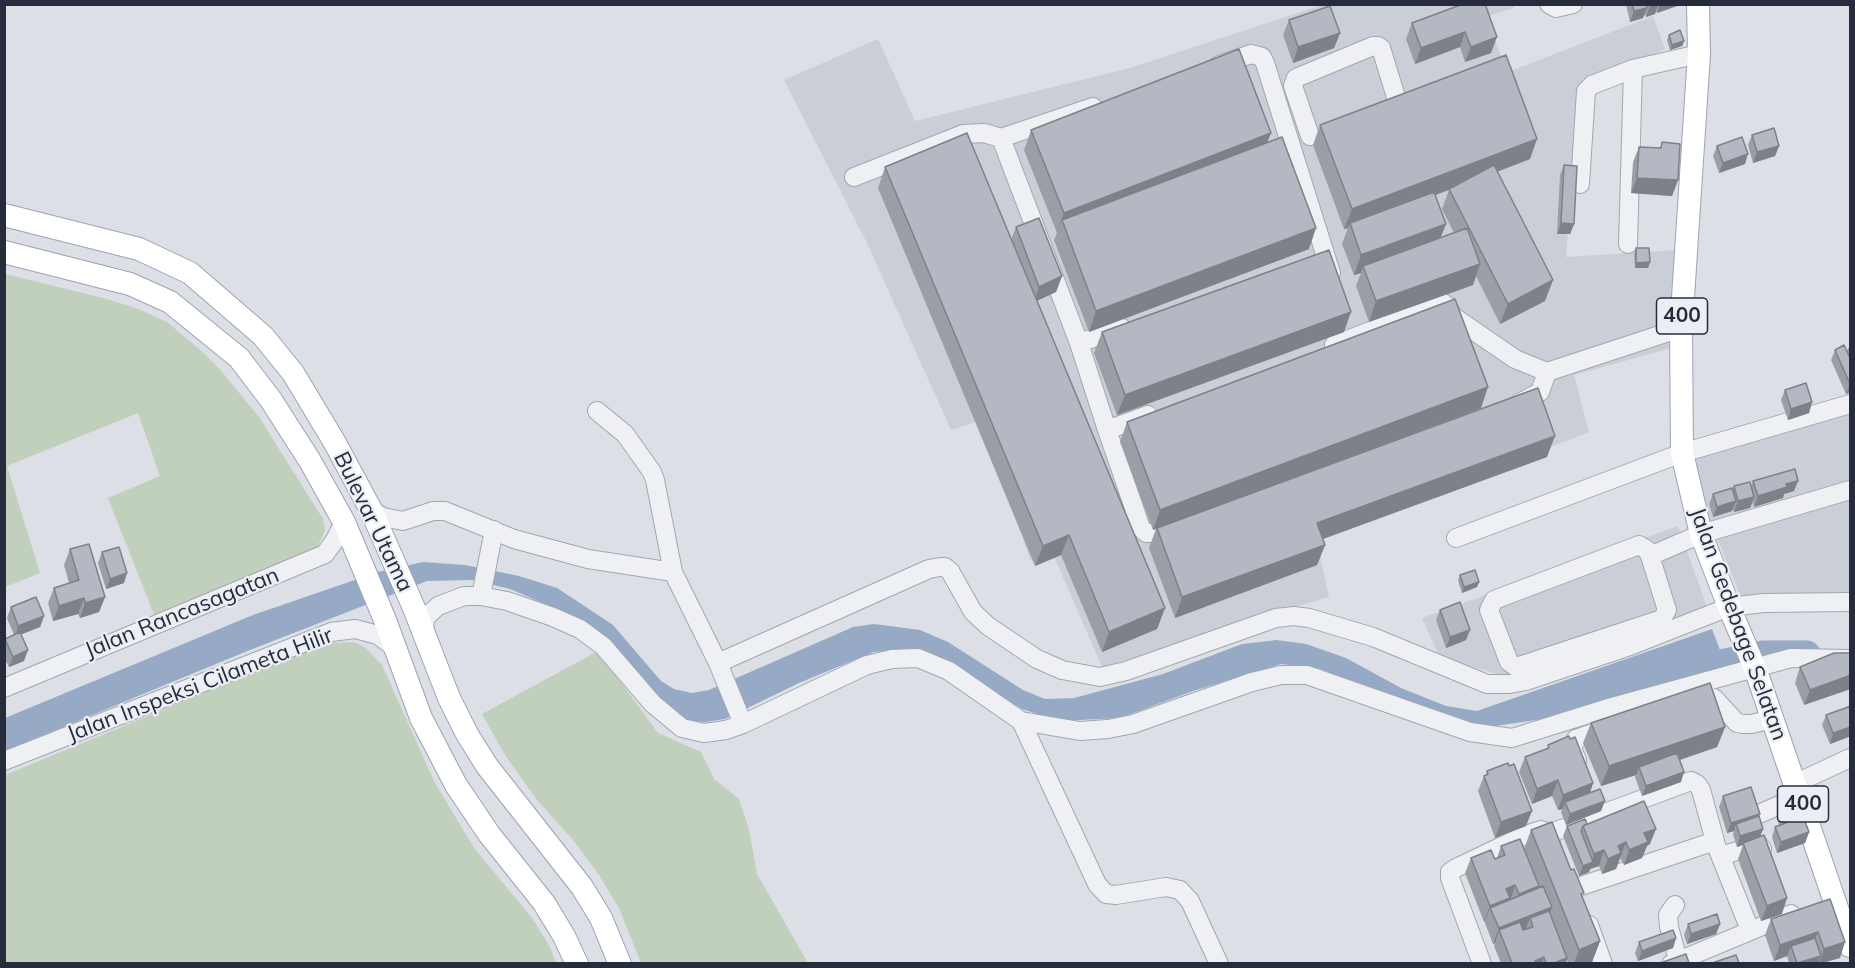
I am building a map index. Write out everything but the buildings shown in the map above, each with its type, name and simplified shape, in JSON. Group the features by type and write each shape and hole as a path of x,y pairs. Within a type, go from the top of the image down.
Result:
{"main road":[{"name":"Jalan Gedebage Selatan","path":"1698,4 1699,54 1681,328 1682,453 1701,534 1754,666 1799,791 1821,902 1847,923 1851,946"},
{"name":"Bulevar Utama","path":"4,215 139,249 180,268 190,273 263,336 293,374 335,443 371,510 414,608 449,698 467,734 487,766 582,887 601,918 620,963"},
{"name":"Bulevar Utama","path":"4,252 130,284 170,302 239,358 271,400 299,443 344,522 385,620 421,718 456,785 489,834 544,903 578,963"},
{"path":"239,358 263,336"},
{"path":"489,834 521,811"}],"street":[{"path":"1549,4 1556,8 1573,4"},
{"path":"1290,143 1315,133 1293,86 1296,78 1373,46 1378,46 1382,48 1391,99 1417,90"},
{"path":"1207,69 1251,54 1262,57 1290,143 1320,260 1337,292"},
{"path":"1580,184 1586,91 1592,85 1633,69 1699,54"},
{"path":"1628,244 1633,69"},
{"path":"854,177 963,134 984,133 1001,138 1107,102"},
{"path":"1001,138 1079,343 1141,528 1146,533 1158,533 1191,521"},
{"path":"1319,350 1351,332 1443,303 1454,317 1464,349"},
{"path":"1454,317 1515,359 1547,372 1681,328"},
{"path":"1079,343 1135,324"},
{"path":"1505,408 1525,401 1540,392 1547,372"},
{"path":"1456,538 1682,453 1851,404"},
{"path":"1107,430 1163,409"},
{"path":"597,411 625,434 656,480 664,570 718,663 741,719"},
{"path":"1650,556 1701,534 1851,490"},
{"path":"371,510 383,517 403,521 433,511 444,512 514,539 588,559 664,570"},
{"name":"Jalan Rancasagatan","path":"4,688 324,554 336,540 344,522"},
{"path":"482,591 494,530"},
{"path":"1639,545 1647,550 1650,556 1667,610 1662,619 1516,667 1509,662 1489,610 1494,600 1639,545"},
{"path":"718,663 929,569 940,567 945,567 950,571 973,612 988,626 1046,663 1062,670 1100,677 1126,671 1276,618 1294,616 1309,618 1373,637 1487,684 1510,684 1526,681 1764,603 1851,602"},
{"path":"424,634 425,618 438,606 482,591 580,629 603,646 653,704 682,728 704,733 726,730 741,719 867,664 892,659 918,658 949,671 1021,721 1080,731 1133,724 1252,682 1281,675 1307,675 1470,732 1512,738 1754,666 1791,658 1851,659"},
{"name":"Jalan Inspeksi Cilameta Hilir","path":"4,761 331,632 355,629 378,635 395,648"},
{"path":"1643,717 1705,697 1717,700 1737,723 1751,724 1773,719"},
{"path":"1021,721 1097,884 1106,894 1116,895 1166,887 1180,890 1190,901 1219,963"},
{"path":"1580,767 1573,751 1572,745 1575,739 1622,723"},
{"path":"1759,814 1799,791 1805,779 1851,758"},
{"path":"1482,963 1450,878 1450,872 1456,867 1525,836 1541,830 1551,833 1691,781 1701,790 1718,848 1750,930"},
{"path":"1551,833 1561,855"},
{"path":"1603,963 1573,882 1718,848 1759,845 1769,867"},
{"path":"1780,896 1787,916"},
{"path":"1675,905 1668,915 1675,962 1821,902"}],"shaded area":[{"path":"1322,5 1512,5 1514,8 1485,17 1508,72 1653,16 1665,49 1579,87 1566,257 1676,250 1682,345 1574,375 1589,432 1316,537 1329,597 1102,667 1053,554 1031,561 979,421 951,430 867,243 784,80 878,39 915,121 1130,68"},
{"path":"1850,406 1850,594 1822,602 1740,595 1700,495 1694,446"},
{"path":"1678,526 1710,615 1518,678 1493,673 1439,656 1422,618"}],"green space":[{"path":"5,274 107,299 141,310 167,322 198,348 218,367 259,417 323,519 325,531 316,550 155,617 108,498 160,476 138,413 7,466 40,573 5,587"},
{"path":"354,642 366,648 382,665 435,783 474,848 532,918 550,947 556,963 5,964 5,775 325,643"},
{"path":"598,651 658,733 701,752 714,779 739,799 749,829 757,874 808,963 641,963 619,908 599,875 574,841 537,800 505,755 482,714"}],"water":[{"path":"423,562 465,565 519,576 557,588 613,625 661,681 674,689 692,693 709,690 853,627 874,624 920,630 948,642 1023,690 1045,699 1074,698 1163,674 1242,644 1277,640 1306,644 1346,658 1401,688 1446,706 1477,711 1712,629 1726,666 1571,715 1495,726 1446,719 1318,668 1281,664 1193,691 1120,718 1059,721 1022,709 932,656 907,649 874,652 799,683 725,719 706,722 686,721 662,703 606,639 578,618 510,589 472,580 427,581 245,652 5,751 5,718 253,615 378,572"}],"waterway":[{"path":"1688,670 1763,654 1807,654"}]}
